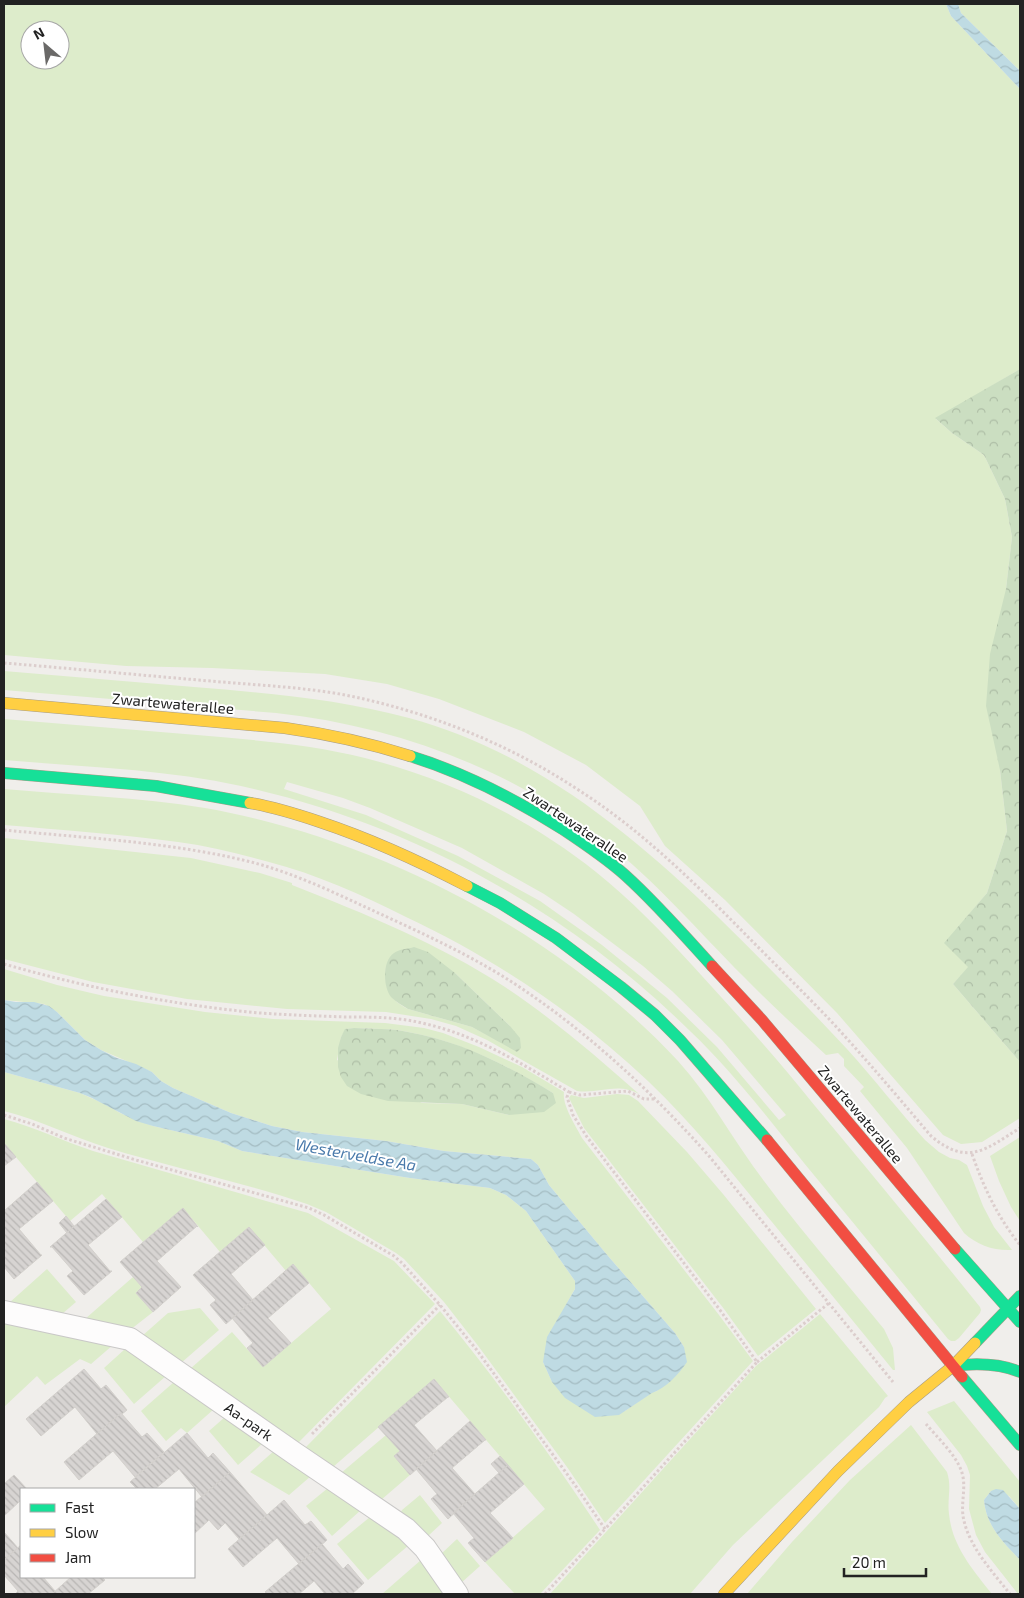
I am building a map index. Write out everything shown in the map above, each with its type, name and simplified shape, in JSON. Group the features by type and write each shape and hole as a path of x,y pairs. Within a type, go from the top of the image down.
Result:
{"main road":[{"name":"Zwartewaterallee","path":"4,703 214,721 328,734 376,745 436,764 498,791 542,816 596,851 650,898 762,1020 954,1248 1020,1322"},
{"path":"4,774 156,786 275,807 353,833 426,864 500,903 556,938 621,986 656,1016 680,1040 756,1126 952,1366 1020,1446"},
{"path":"724,1594 768,1544 838,1471 909,1402 952,1366 1020,1296"},
{"path":"952,1366 977,1363 1000,1366 1020,1372"}],"street":[{"name":"Aa-park","path":"4,1312 130,1339 413,1534 431,1556 457,1594"}],"path":[{"path":"4,830 166,846 207,852 253,863 294,876 423,933 474,960 519,987 565,1020 614,1060 655,1099 709,1156 958,1463 964,1479 963,1507 966,1526 978,1552 1010,1594"},
{"path":"4,964 107,991 190,1005 291,1015 391,1018 425,1023 455,1032 483,1044 569,1092 580,1095 628,1091 644,1099 655,1099"},
{"path":"569,1092 567,1097 573,1115 587,1137 720,1310 757,1362"},
{"path":"4,1115 32,1124 64,1138 136,1160 294,1203 317,1212 394,1256 440,1305 476,1349 605,1529"},
{"path":"1020,1128 988,1148 972,1154 985,1189 1004,1224 1020,1245"},
{"path":"545,1594 757,1362 829,1303"},
{"path":"294,1453 440,1305"}],"green space":[{"path":"4,4 946,4 951,16 1020,89 1020,369 936,419 952,433 984,455 1005,499 1012,537 1006,589 1000,770 1007,831 987,893 945,943 969,967 953,984 1020,1062 1020,1118 982,1142 961,1144 943,1135 837,1013 725,900 665,846 640,806 586,765 524,732 439,699 387,684 325,674 126,666 4,655"},
{"path":"958,4 1020,4 1020,71 961,13"},
{"path":"1020,369 1020,1062 953,984 968,967 944,943 987,893 1007,831 1000,770 986,706 990,654 1006,589 1012,537 1005,499 984,455 952,433 935,418"},
{"path":"4,671 249,692 329,701 383,711 454,732 496,751 537,773 613,825 684,885 751,949 831,1032 925,1140 939,1152 967,1165 983,1206 994,1227 1012,1250 986,1246 974,1241 964,1233 907,1148 860,1091 864,1087 844,1066 844,1059 838,1053 826,1055 764,997 622,855 567,814 529,792 448,754 364,728 276,713 4,690"},
{"path":"4,719 281,743 344,753 396,767 457,789 515,818 570,852 596,872 634,905 669,940 785,1070 980,1307 980,1313 959,1338 955,1341 948,1339 749,1095 690,1031 642,987 592,947 538,910 483,877 425,848 365,823 304,802 241,786 153,772 4,760","holes":["287,782 343,798 462,848 544,894 574,914 643,966 672,991 722,1040 786,1115 779,1120 717,1047 667,998 602,945 540,901 458,856 366,815 284,789"]},
{"path":"4,789 180,804 270,822 335,842 399,867 461,898 521,933 578,972 631,1015 690,1075 778,1200 884,1329 893,1348 895,1370 893,1370 728,1168 682,1115 649,1082 593,1033 504,970 440,934 356,893 287,867 235,853 190,844 113,834 4,825"},
{"path":"4,838 191,858 260,873 292,883 292,885 428,943 480,971 540,1012 639,1094 623,1089 577,1091 487,1040 456,1026 431,1019 386,1012 287,1009 187,999 93,982 4,959","holes":["386,967 455,973 510,1026 491,1037 472,1027 408,1009 392,997 386,981"]},
{"path":"414,947 428,952 455,973 510,1026 520,1038 521,1048 517,1052 472,1027 408,1009 391,997 385,981 387,962 396,952"},
{"path":"4,969 57,985 104,996 205,1012 273,1019 385,1023 424,1028 479,1047 522,1067 564,1092 567,1110 582,1138 753,1361 605,1523 567,1467 479,1347 444,1302 404,1259 326,1212 307,1204 108,1148 4,1111 4,1072 80,1093 120,1113 153,1126 218,1141 242,1151 410,1178 490,1188 506,1195 526,1211 575,1281 576,1287 567,1303 543,1362 552,1382 625,1411 652,1392 657,1391 684,1347 675,1333 549,1185 538,1165 531,1159 444,1151 386,1141 302,1132 272,1126 231,1113 173,1088 161,1081 152,1072 101,1050 85,1040 57,1012 44,1004 4,1000","holes":["346,1029 402,1031 427,1036 465,1048 519,1073 553,1093 509,1115 462,1104 422,1103 337,1060 341,1037"]},
{"path":"345,1029 402,1031 428,1036 465,1048 519,1073 553,1093 556,1103 544,1112 509,1115 462,1104 388,1101 361,1094 347,1086 341,1077 338,1067 338,1048 341,1037"},
{"path":"617,1094 629,1095 638,1101 687,1152 816,1309 758,1356 584,1128 569,1098 571,1095 584,1098"},
{"path":"4,1119 93,1151 308,1213 394,1261 435,1304 298,1443 190,1369 232,1332 263,1367 331,1309 294,1265 286,1271 249,1227 220,1252 183,1208 143,1242 102,1194 70,1221 4,1143"},
{"path":"1020,1137 1020,1221 999,1181 990,1156"},
{"path":"47,1269 76,1302 62,1314 9,1303"},
{"path":"133,1277 142,1287 136,1293 153,1312 130,1330 85,1319"},
{"path":"200,1308 219,1330 181,1363 142,1336 168,1313"},
{"path":"440,1311 523,1418 600,1530 540,1594 515,1594 485,1562 545,1509 434,1379 333,1467 305,1448"},
{"path":"820,1314 888,1396 879,1407 733,1545 690,1594 550,1594 756,1366"},
{"path":"4,1322 113,1345 91,1364 80,1359 45,1385 37,1376 4,1407"},
{"path":"125,1349 166,1376 134,1404 104,1368"},
{"path":"174,1382 214,1409 187,1433 181,1428 166,1441 141,1411"},
{"path":"954,1401 1020,1482 1020,1509 1009,1496 991,1491 984,1500 988,1518 996,1533 1020,1560 1020,1594 1018,1594 985,1552 976,1535 969,1509 970,1475 967,1466 961,1455 927,1412"},
{"path":"225,1417 263,1443 238,1465 209,1431"},
{"path":"911,1425 947,1472 949,1514 954,1537 964,1557 992,1594 747,1594 850,1480"},
{"path":"386,1435 400,1451 394,1456 410,1475 381,1500 341,1473"},
{"path":"274,1451 311,1476 289,1495 250,1472"},
{"path":"328,1488 361,1510 332,1536 306,1506"},
{"path":"420,1495 442,1523 428,1536 400,1514 402,1510"},
{"path":"370,1517 409,1545 368,1580 337,1544"},
{"path":"457,1539 480,1566 461,1583 441,1554"},
{"path":"421,1560 445,1594 382,1594"}],"water":[{"path":"946,4 958,4 961,13 1020,71 1020,89 951,16"},
{"name":"Westerveldse Aa","path":"4,1000 34,1002 49,1006 85,1040 101,1050 152,1072 161,1081 173,1088 231,1113 272,1126 302,1132 386,1141 444,1151 531,1159 538,1165 549,1185 675,1333 684,1347 687,1362 667,1384 619,1415 595,1417 565,1398 552,1382 543,1362 547,1337 575,1289 575,1281 526,1211 506,1195 490,1188 410,1178 242,1151 218,1141 136,1121 80,1093 4,1072"},
{"path":"996,1489 1003,1490 1020,1509 1020,1560 996,1533 988,1518 984,1500 991,1491"}],"building":[{"path":"4,1143 16,1157 4,1166"},
{"path":"37,1182 53,1201 19,1229 42,1255 14,1279 4,1267 4,1211"},
{"path":"106,1199 122,1217 88,1245 112,1271 84,1295 67,1276 73,1271 50,1247"},
{"path":"183,1208 198,1227 157,1261 181,1287 153,1312 136,1293 142,1287 120,1262"},
{"path":"66,1216 74,1226 67,1233 59,1223"},
{"path":"249,1227 265,1245 231,1274 253,1300 226,1324 210,1305 216,1300 193,1275"},
{"path":"293,1264 309,1283 268,1318 291,1343 263,1367 247,1348 253,1343 232,1318"},
{"path":"84,1369 101,1389 106,1385 127,1410 97,1434 75,1407 41,1436 26,1419"},
{"path":"434,1379 449,1397 414,1425 437,1451 410,1475 394,1456 400,1451 378,1427"},
{"path":"121,1413 142,1437 147,1433 164,1452 135,1477 113,1451 79,1480 64,1462"},
{"path":"470,1421 486,1440 452,1468 475,1494 448,1519 431,1499 437,1494 416,1469"},
{"path":"187,1433 208,1458 213,1453 230,1472 202,1497 179,1469 156,1488 136,1488 130,1482"},
{"path":"500,1456 508,1465 499,1473 491,1464"},
{"path":"508,1465 524,1484 490,1513 513,1538 485,1562 468,1543 474,1538 453,1513"},
{"path":"230,1472 267,1515 239,1539 225,1523 218,1530 209,1520 195,1533 195,1502"},
{"path":"14,1475 26,1488 20,1488 20,1501 4,1516 4,1484"},
{"path":"284,1500 305,1525 311,1521 327,1540 299,1564 277,1538 243,1567 228,1549"},
{"path":"4,1532 18,1548 4,1560"},
{"path":"322,1544 343,1569 348,1564 364,1583 352,1594 325,1594 314,1581 299,1594 267,1594 265,1592"},
{"path":"20,1546 20,1578 44,1578 55,1591 52,1594 15,1594 18,1591 4,1575 4,1560"},
{"path":"70,1578 103,1578 105,1580 88,1594 52,1594"}],"traffic: fast":[{"path":"410,756 450,770 508,797 588,846 625,875 670,919 712,966"},
{"path":"4,773 156,786 250,803"},
{"path":"467,886 500,903 556,938 655,1015 680,1040 767,1140"},
{"path":"955,1249 1020,1322"},
{"path":"975,1343 1020,1296"},
{"path":"953,1366 987,1365 1020,1372"},
{"path":"962,1377 1020,1445"}],"traffic: slow":[{"path":"4,703 285,728 348,739 410,756"},
{"path":"250,803 294,814 358,836 413,859 467,886"},
{"path":"724,1594 838,1471 909,1402 953,1366 975,1343"}],"traffic: jam":[{"path":"712,966 762,1020 955,1249"},
{"path":"767,1140 962,1377"}]}
